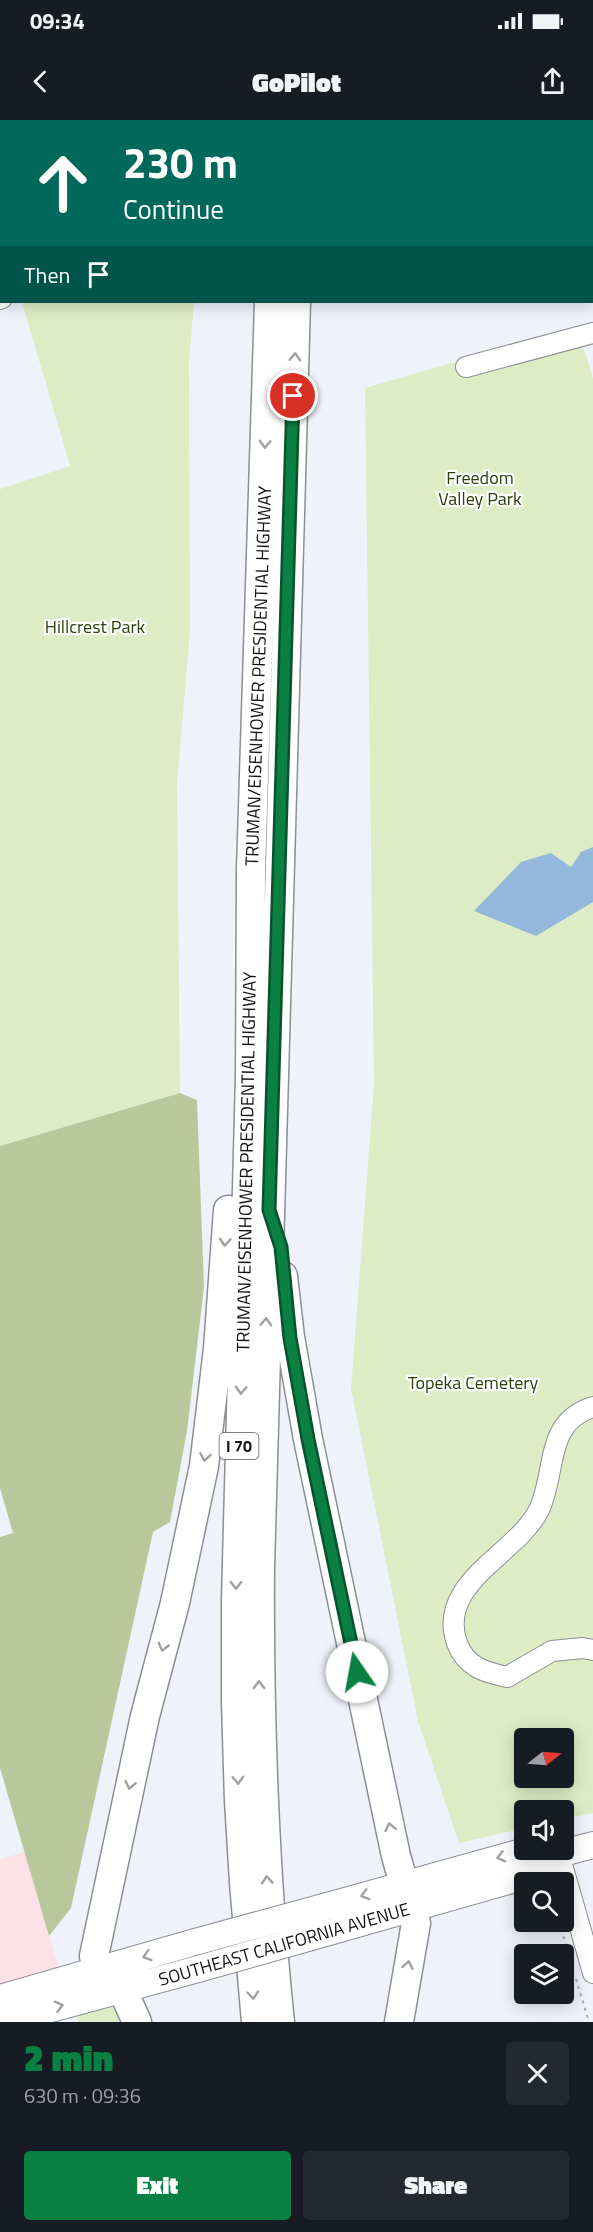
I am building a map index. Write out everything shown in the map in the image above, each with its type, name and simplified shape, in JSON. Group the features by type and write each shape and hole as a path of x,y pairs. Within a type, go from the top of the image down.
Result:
{"highway":[{"name":"TRUMAN/EISENHOWER PRESIDENTIAL HIGHWAY","path":"256,2022 244,1883 236,1702 237,1518 250,1076 251,870 268,303"},
{"name":"TRUMAN/EISENHOWER PRESIDENTIAL HIGHWAY","path":"280,2022 269,1901 262,1782 259,1683 260,1567 296,303"},
{"path":"99,1969 94,1956 145,1716 175,1603 204,1466 212,1415 219,1349 241,974 251,870"},
{"path":"269,1210 281,1247 290,1338 308,1439 396,1856 416,1923 399,2022"},
{"path":"122,1989 137,2022"}],"main road":[{"name":"SOUTHEAST CALIFORNIA AVENUE","path":"574,1850 593,1845"},
{"name":"SOUTHEAST CALIFORNIA AVENUE","path":"0,1998 327,1906 409,1896 534,1874 552,1860"},
{"name":"SOUTHEAST CALIFORNIA AVENUE","path":"14,2021 329,1932 409,1896"},
{"path":"99,1969 122,1989"}],"street":[{"path":"466,367 592,335"},
{"path":"593,1407 578,1411 559,1432 539,1509 524,1532 484,1567 457,1602 452,1629 461,1653 481,1672 507,1677 552,1651 582,1648 593,1650"},
{"path":"561,1860 593,1973"}],"shaded area":[{"path":"25,1852 60,1972 0,1989 0,1859"}],"green space":[{"name":"Hillcrest Park","path":"22,303 194,303 189,361 190,632 177,783 180,1093 0,1146 0,489 70,466"},
{"name":"Freedom Valley Park","path":"574,347 582,348 586,354 593,379 593,1813 574,1817 574,1800 514,1800 514,1830 459,1843 418,1721 351,1389 374,1083 365,388 469,358"},
{"path":"180,1093 197,1100 204,1287 187,1431 170,1522 153,1532 71,1908 49,1936 0,1768 0,1537 13,1533 0,1488 0,1146"},
{"path":"104,2005 116,2009 124,2022 78,2022 75,2011"}],"water":[{"path":"593,847 593,902 536,936 474,911 521,862 551,853 571,867 581,852"}],"route":[{"path":"293,396 269,1210 281,1247 290,1338 308,1439 357,1672"}],"park label":[{"name":"Topeka Cemetery","path":"473,1382"}]}
